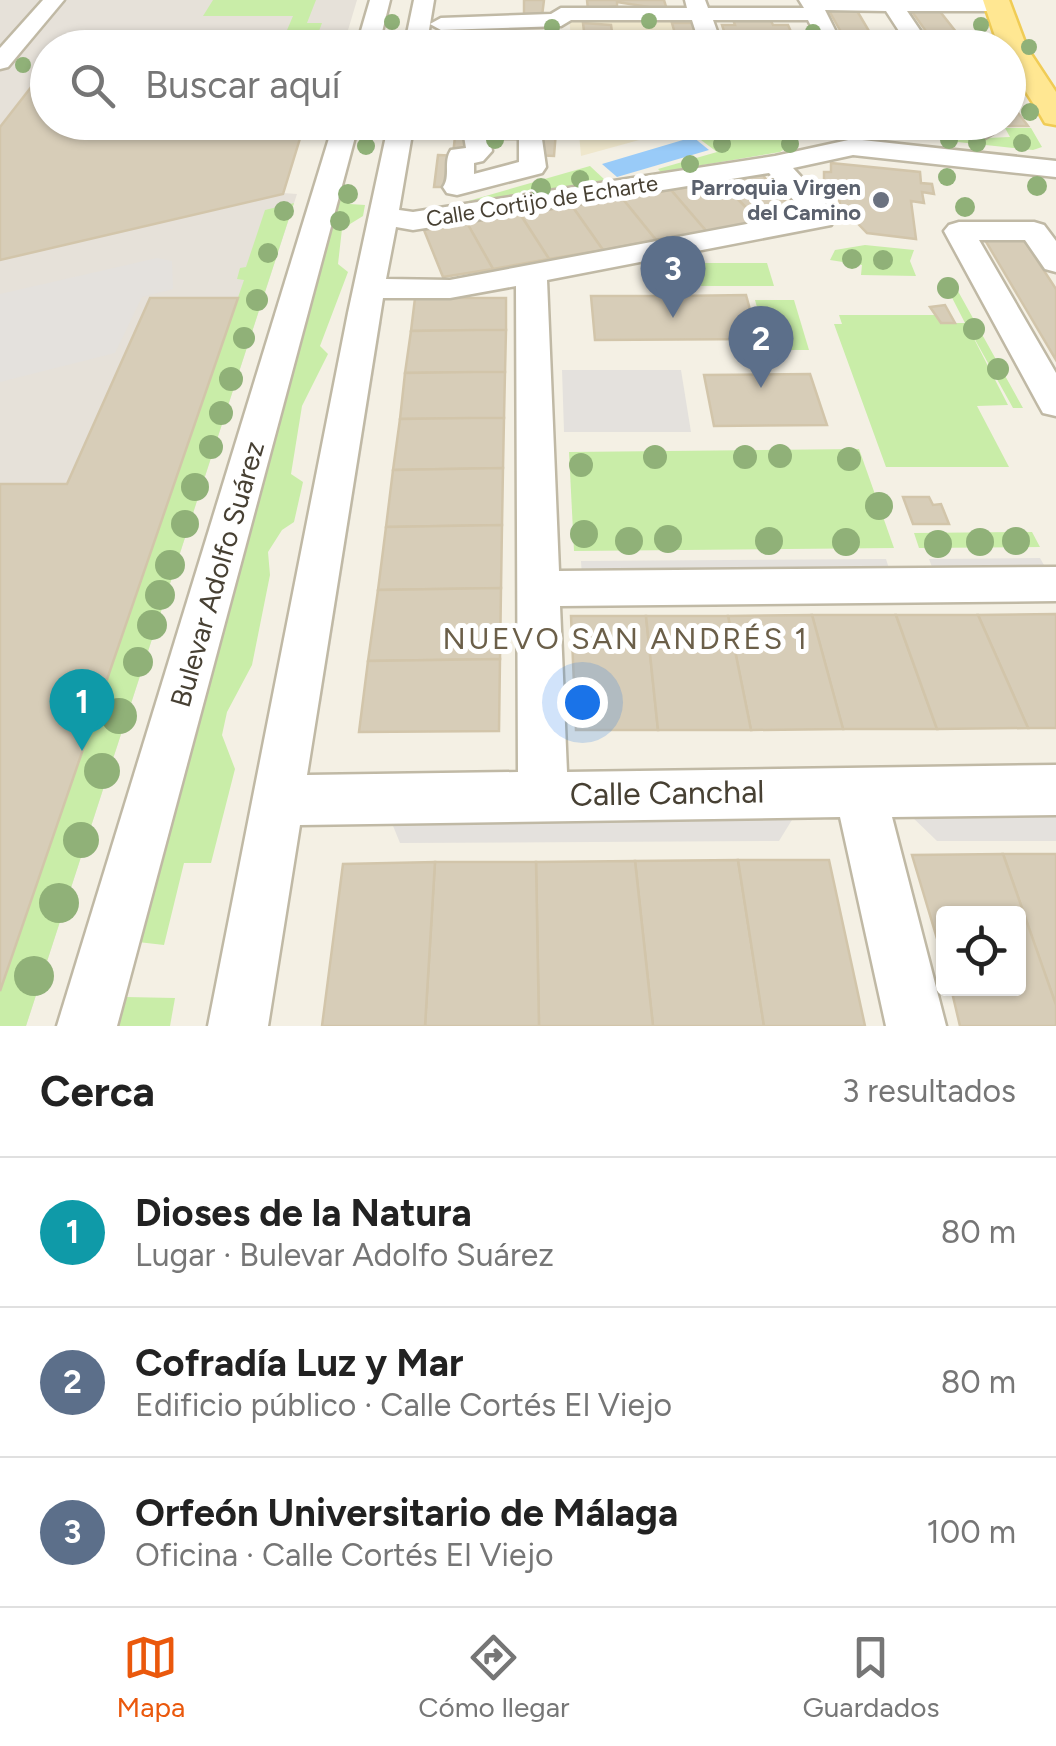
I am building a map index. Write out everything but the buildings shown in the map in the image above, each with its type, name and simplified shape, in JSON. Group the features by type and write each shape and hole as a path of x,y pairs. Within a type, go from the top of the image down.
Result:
{"main road":[{"path":"997,2 1007,30"},
{"path":"1026,69 1056,116"}],"street":[{"path":"0,62 54,0"},
{"path":"372,30 380,0"},
{"path":"418,30 424,0"},
{"path":"440,24 475,24 507,10 997,2"},
{"path":"892,4 909,30"},
{"path":"813,6 824,30"},
{"path":"474,30 475,24"},
{"name":"Bulevar Adolfo Suárez","path":"87,1026 341,140"},
{"path":"238,1026 369,288 398,219 401,140"},
{"name":"Calle Cortijo de Echarte","path":"398,219 775,164 853,148 869,140"},
{"name":"Calle Cortijo de Echarte","path":"905,140 1056,169"},
{"path":"369,288 450,290 822,219 775,164"},
{"path":"398,219 422,288"},
{"path":"1056,263 1034,232 959,231 1056,404"},
{"path":"531,276 542,794"},
{"path":"539,589 1056,584"},
{"name":"Calle Canchal","path":"279,800 1056,790"},
{"path":"860,792 916,1026"}],"shaded area":[{"path":"0,0 357,0 348,30 30,30 30,140 300,140 283,193 297,194 26,1026 0,1026"},
{"path":"669,17 673,23 694,23 696,30 570,30 569,18"},
{"path":"495,25 543,25 544,30 494,30"},
{"path":"580,140 639,140 581,156"},
{"path":"157,258 172,261 173,289 142,297 115,353 0,382 0,294"},
{"path":"374,322 382,322 321,704 308,704"},
{"path":"562,370 681,370 691,432 564,432"},
{"path":"1040,558 1049,574 935,575 929,559"},
{"path":"886,559 891,575 582,577 581,561"},
{"path":"908,813 1056,813 1056,841 937,841"},
{"path":"795,815 779,841 400,843 389,816"}],"green space":[{"path":"213,0 316,0 307,23 322,23 319,30 287,30 293,16 203,16"},
{"path":"1026,128 1031,128 1042,147 1033,150 939,140 1026,140"},
{"path":"701,140 799,140 780,152 661,172 658,169 717,152"},
{"path":"590,166 606,181 465,202"},
{"path":"340,189 354,189 350,204 365,205 363,216 342,229 338,264 348,272 320,346 328,354 302,406 291,474 303,482 294,522 282,530 268,552 270,575 252,665 227,712 222,735 235,769 211,863 184,863 164,945 138,942"},
{"path":"294,203 26,1026 0,1026 0,991 244,280 237,279 240,268 246,267 265,210"},
{"path":"865,245 914,250 910,261 916,276 861,275 862,265 830,260 835,250"},
{"path":"697,263 767,263 774,286 701,286"},
{"path":"945,284 954,284 1023,408 1013,408 968,327 1008,405 977,406 1009,467 886,467 834,324 842,324 839,315 937,315 942,323 965,323"},
{"path":"755,300 794,300 809,350 769,350"},
{"path":"859,449 894,548 574,551 569,452"},
{"path":"1032,532 1040,547 919,548 914,533"},
{"path":"126,997 175,998 170,1026 119,1026"}],"water":[{"path":"683,140 697,140 709,150 617,177 602,164"}],"place":[{"name":"Parroquia Virgen del Camino","path":"881,200"},
{"name":"Orfeón Universitario de Málaga","path":"673,318"},
{"name":"Cofradía Luz y Mar","path":"761,388"},
{"name":"Dioses de la Natura","path":"82,751"}],"district":[{"name":"NUEVO SAN ANDRÉS 1","path":"626,638"}]}
